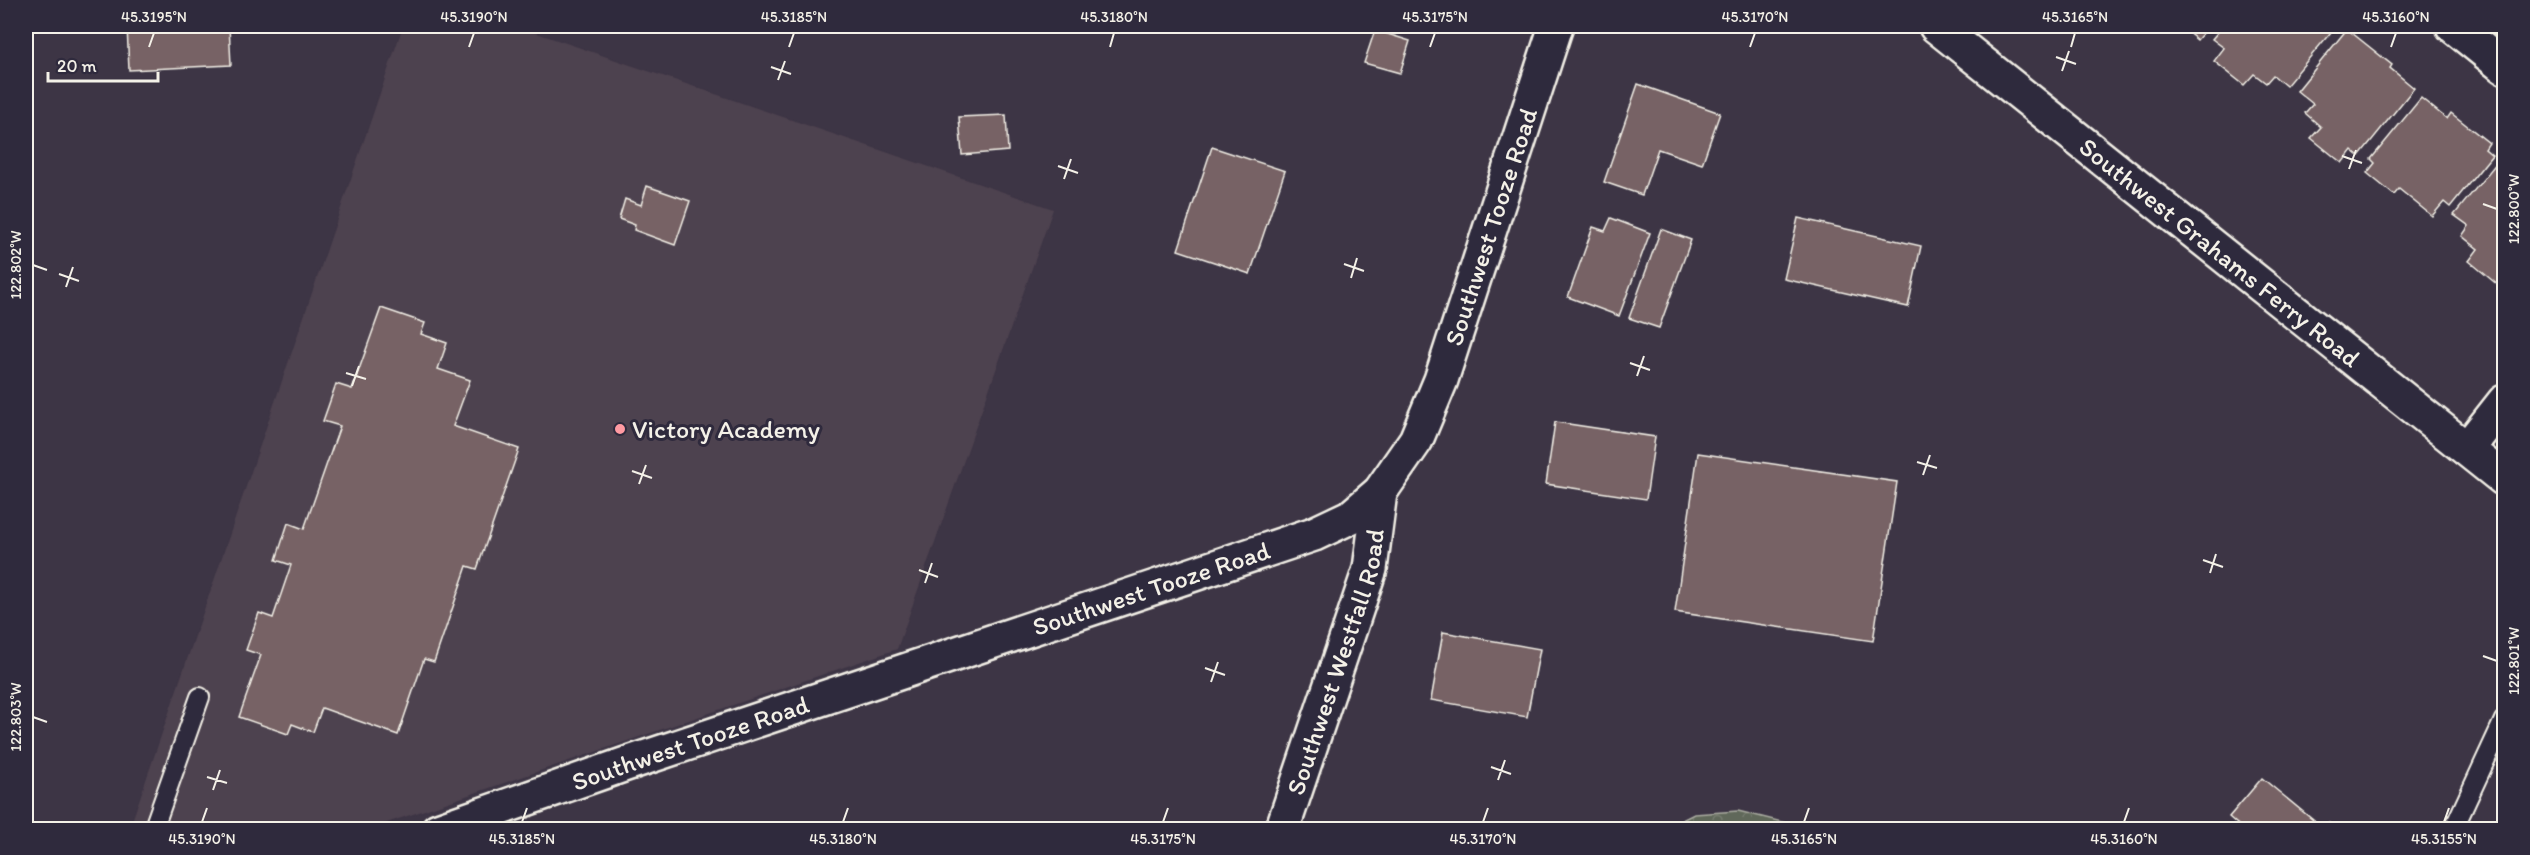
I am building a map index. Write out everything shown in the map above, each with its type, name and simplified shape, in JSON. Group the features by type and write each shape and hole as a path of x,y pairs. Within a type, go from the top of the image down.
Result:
{"main road":[{"name":"Southwest Tooze Road","path":"438,830 648,756 1314,534 1352,516 1380,492 1416,440 1441,380 1556,26"},
{"name":"Southwest Grahams Ferry Road","path":"1936,26 2505,479"},
{"path":"2453,26 2503,59"},
{"path":"2466,449 2505,402"},
{"name":"Southwest Westfall Road","path":"1282,830 1370,569 1380,492"}],"lane":[{"path":"153,830 200,697"},
{"path":"2453,830 2505,720"}],"shaded area":[{"name":"Victory Academy","path":"403,26 516,26 1053,209 897,649 369,829 129,830"}],"green space":[{"path":"1738,811 1810,829 1664,829 1694,814"}],"building":[{"path":"127,26 229,26 231,65 129,70"},
{"path":"2180,26 2209,26 2197,40"},
{"path":"2223,26 2336,26 2286,86 2273,75 2266,83 2254,74 2244,85 2214,61 2224,48 2212,39"},
{"path":"2347,29 2392,65 2390,68 2414,88 2359,156 2352,150 2342,163 2311,138 2321,127 2305,113 2313,104 2297,91"},
{"path":"1375,30 1410,41 1400,73 1364,63"},
{"path":"1638,84 1720,113 1702,164 1658,149 1642,195 1604,182"},
{"path":"2421,98 2447,119 2451,113 2489,143 2485,149 2492,155 2450,207 2444,202 2432,216 2399,189 2394,195 2367,173 2375,163 2371,159"},
{"path":"1006,115 1008,151 962,155 959,117"},
{"path":"1212,147 1285,171 1250,274 1178,250"},
{"path":"2502,156 2504,158 2504,279 2499,286 2469,261 2478,249 2462,236 2469,226 2454,215"},
{"path":"647,186 690,201 675,245 634,230 635,225 619,219 625,199 641,205"},
{"path":"1611,218 1650,233 1619,316 1568,297 1593,227 1605,231"},
{"path":"1798,218 1921,246 1908,307 1784,279"},
{"path":"1661,229 1691,240 1659,328 1629,318"},
{"path":"381,308 425,323 421,334 447,343 438,369 470,380 453,426 519,449 477,569 467,566 434,662 424,659 398,735 322,708 313,732 292,724 288,734 239,717 261,655 246,650 259,613 273,618 291,565 276,560 288,523 304,529 340,426 323,421 336,384 352,389"},
{"path":"1555,422 1655,437 1646,499 1546,484"},
{"path":"1698,453 1897,482 1873,641 1675,612"},
{"path":"1443,632 1540,649 1527,717 1431,700"},
{"path":"2262,778 2324,829 2329,823 2337,830 2244,830 2229,817"}],"place":[{"name":"Victory Academy","path":"620,429"}]}
